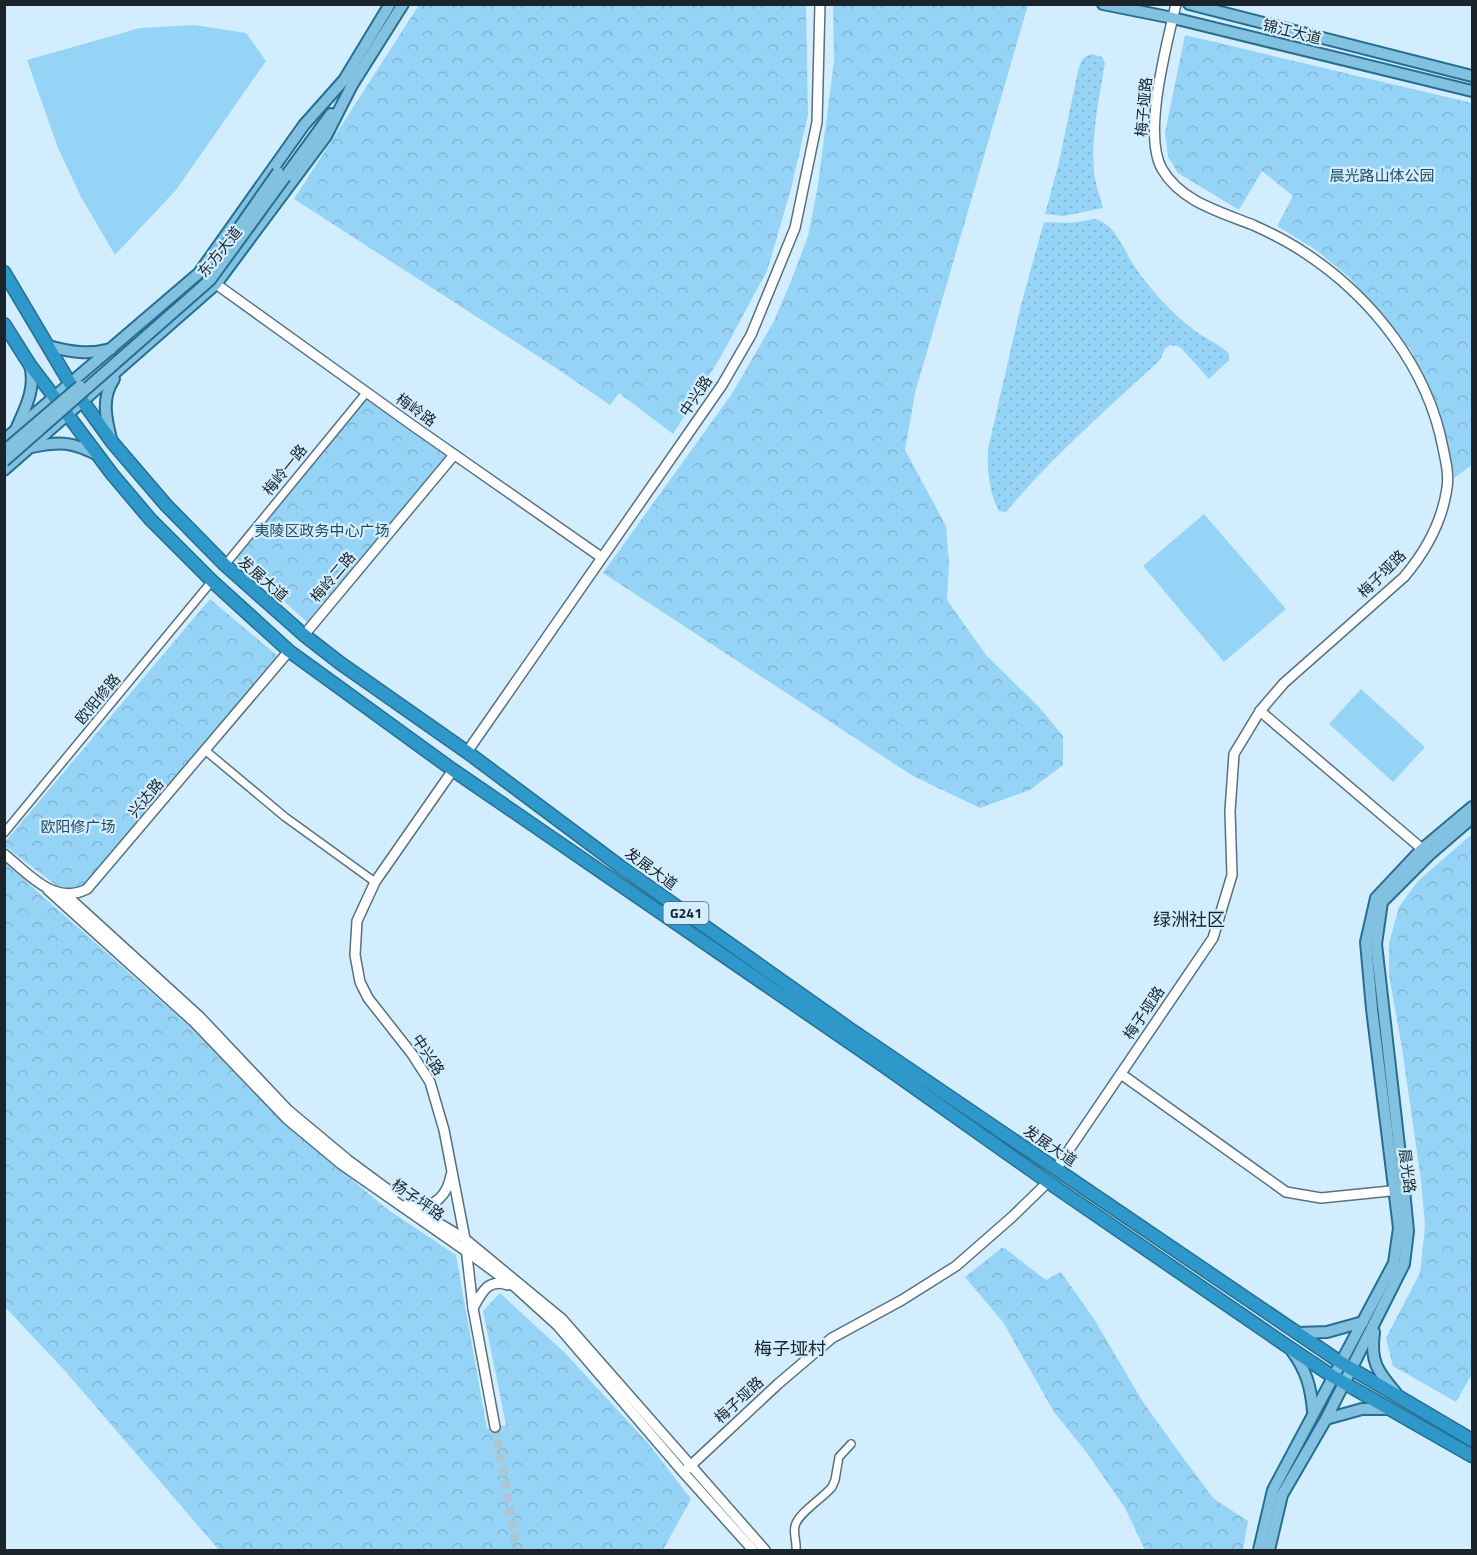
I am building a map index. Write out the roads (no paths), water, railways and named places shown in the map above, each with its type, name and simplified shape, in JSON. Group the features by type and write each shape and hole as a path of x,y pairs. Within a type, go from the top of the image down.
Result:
{"highway":[{"name":"发展大道","path":"4,272 71,385 112,442 166,505 225,565 304,635 467,752 621,867 837,1020 1340,1362 1473,1440"},
{"name":"发展大道","path":"4,324 30,365 68,416 150,519 212,582 289,651 453,770 1290,1348 1332,1376 1473,1456"}],"main road":[{"name":"东方大道","path":"4,470 123,368 216,284 326,136 348,83 390,4"},
{"name":"东方大道","path":"4,440 200,273 304,125 348,83 403,4"},
{"name":"中兴路","path":"467,752 722,385 751,335 795,228 817,122 820,4"},
{"name":"锦江大道","path":"1104,4 1173,18 1473,91"},
{"name":"梅子垭路","path":"1056,1169 1213,938 1232,875 1230,811 1234,754 1260,711 1284,683 1404,577 1419,560 1438,523 1447,487 1448,471 1440,432 1420,382 1392,334 1360,296 1333,272 1282,238 1209,208 1182,193 1162,168 1157,157 1154,124 1176,4"},
{"name":"锦江大道","path":"1189,4 1473,76"},
{"path":"4,451 205,276 348,83"},
{"path":"4,461 210,280 348,83"},
{"name":"梅岭路","path":"216,284 366,393 602,557"},
{"path":"48,346 82,354 114,348"},
{"path":"15,431 29,399 33,377 30,365"},
{"path":"112,442 105,404 109,387 123,368"},
{"path":"32,447 50,444 77,445 98,455"},
{"name":"梅岭二路","path":"304,635 454,455"},
{"name":"兴达路","path":"65,894 81,892 92,885 289,651"},
{"path":"1260,711 1425,852"},
{"name":"中兴路","path":"453,770 375,882 357,921 354,938 356,968 360,982 368,998 412,1054 430,1082 444,1130 465,1239 473,1308 495,1427"},
{"name":"晨光路","path":"1269,1551 1282,1495 1326,1419 1404,1264 1408,1231 1399,1190 1372,1009 1366,942 1377,898 1473,807"},
{"name":"晨光路","path":"1425,852 1473,818"},
{"path":"4,854 48,890 65,894"},
{"name":"杨子坪路","path":"48,890 194,1022 287,1119 341,1164 410,1209"},
{"name":"杨子坪路","path":"65,894 200,1017 288,1110 410,1209 515,1287 558,1326 686,1469 753,1551"},
{"path":"1121,1074 1286,1192 1321,1198 1399,1190"},
{"path":"410,1209 423,1207 440,1199 449,1185 452,1169"},
{"name":"梅子垭路","path":"686,1469 778,1384 832,1338 902,1300 956,1266 1048,1182"},
{"name":"晨光路","path":"1259,1551 1273,1490 1394,1263 1399,1228 1399,1190"},
{"path":"410,1209 465,1239 562,1319 686,1469 765,1551"},
{"path":"473,1308 487,1286 502,1283 515,1287"},
{"path":"1297,1333 1327,1332 1363,1322"},
{"path":"1375,1322 1372,1351 1374,1364 1400,1397"},
{"path":"1290,1348 1308,1377 1313,1413"},
{"path":"1326,1419 1362,1409 1392,1409"}],"street":[{"name":"梅岭一路","path":"225,565 366,393"},
{"name":"欧阳修路","path":"4,833 212,582"},
{"path":"206,751 285,817 375,882"},
{"path":"796,1551 794,1528 798,1520 832,1487 836,1480 839,1457 851,1444"}],"tunnel":[{"path":"495,1427 517,1550"}],"district":[{"name":"绿洲社区","path":"1189,920"},
{"name":"梅子垭村","path":"790,1349"}],"park label":[{"name":"晨光路山体公园","path":"1382,176"},
{"name":"夷陵区政务中心广场","path":"322,531"},
{"name":"欧阳修广场","path":"78,827"}]}
